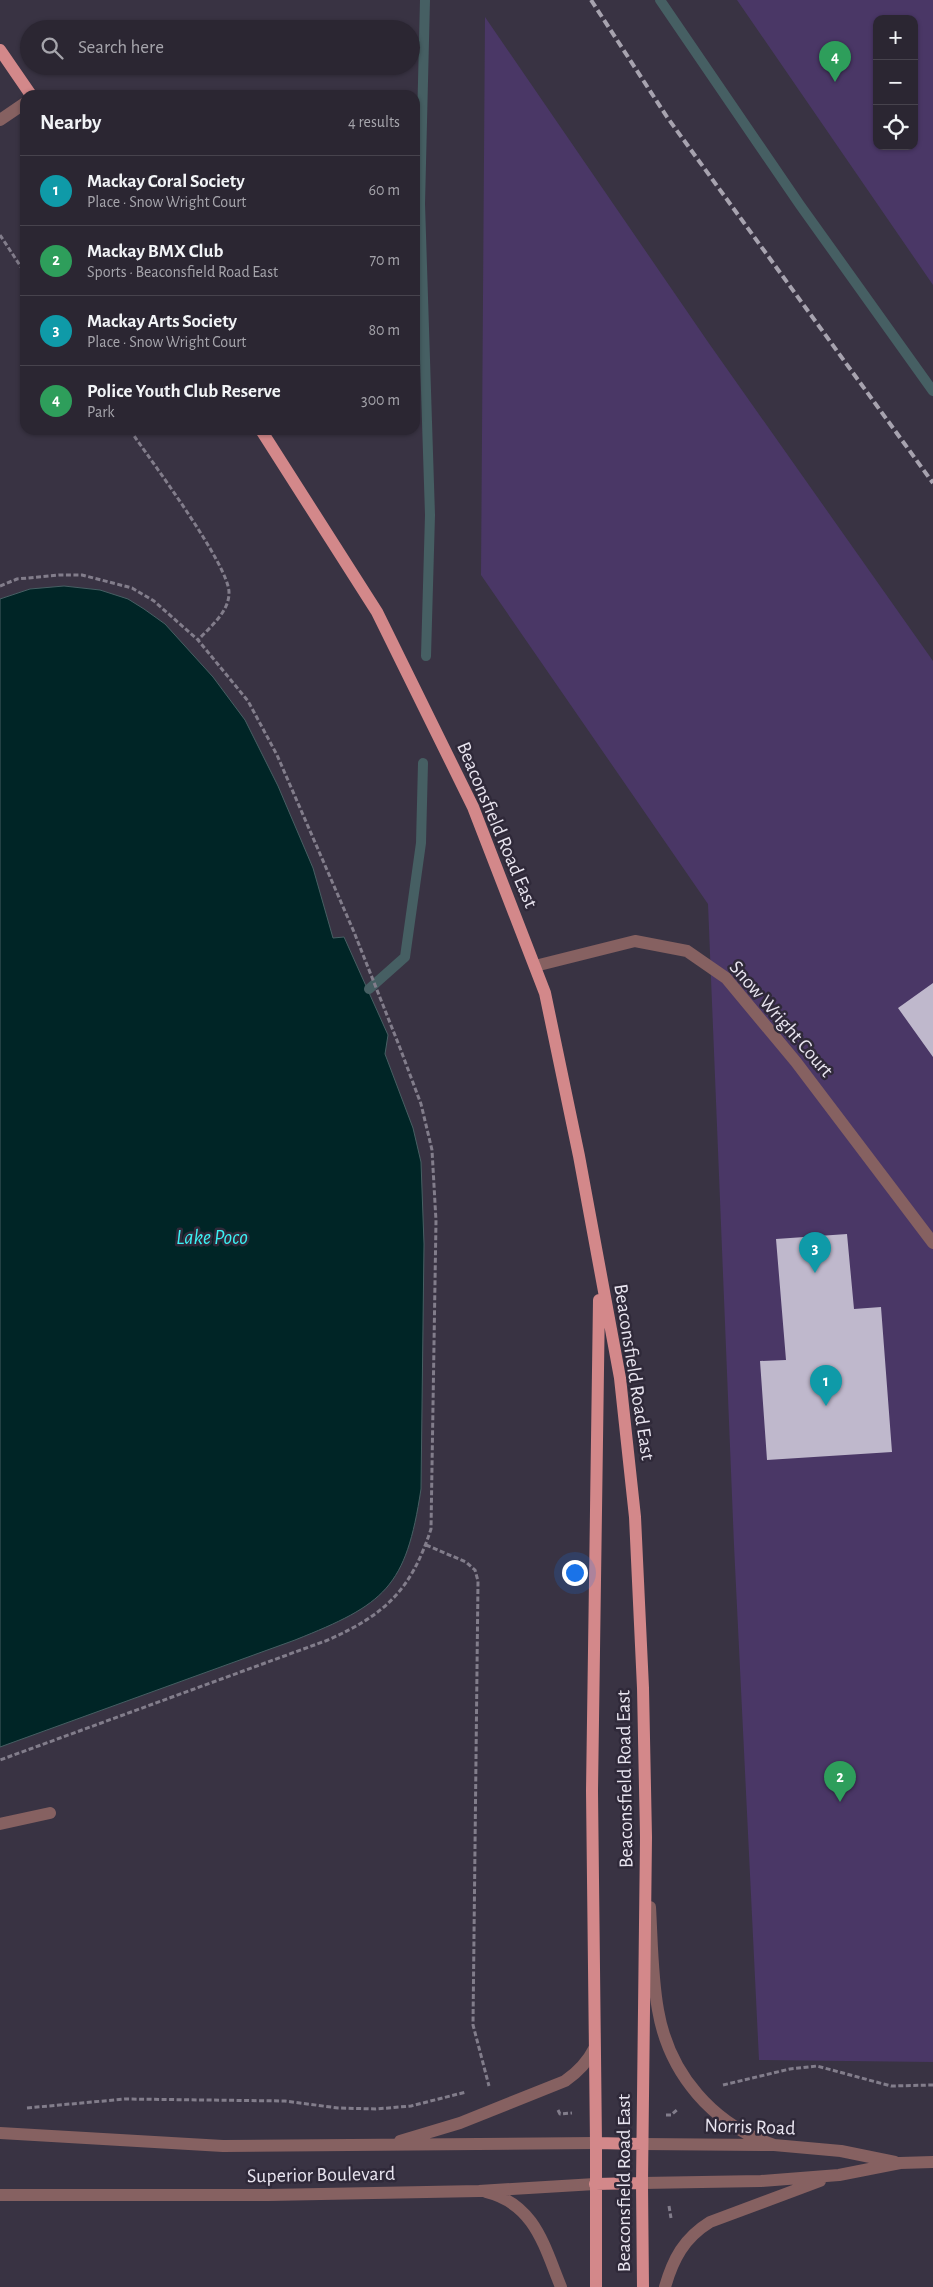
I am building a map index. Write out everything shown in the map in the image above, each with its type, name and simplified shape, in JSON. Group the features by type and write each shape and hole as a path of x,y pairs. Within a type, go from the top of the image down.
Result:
{"main road":[{"path":"0,50 28,90"},
{"name":"Beaconsfield Road East","path":"264,435 377,612 473,807 546,993 579,1156 599,1273 620,1378 635,1517 643,1688 646,1837 642,2144 643,2287"},
{"name":"Beaconsfield Road East","path":"596,2287 592,1791 599,1273"},
{"name":"Norris Road","path":"596,2143 642,2144"},
{"name":"Superior Boulevard","path":"596,2184 642,2183"}],"street":[{"path":"0,120 20,106"},
{"name":"Snow Wright Court","path":"535,966 634,940 687,951 726,978 796,1062 933,1243"},
{"path":"0,1824 50,1813"},
{"path":"646,1837 657,2009 669,2050 680,2070 706,2104 728,2123 748,2135 774,2145"},
{"path":"383,2145 460,2123 565,2082 588,2062 594,2049"},
{"name":"Superior Boulevard","path":"0,2133 223,2146 596,2143"},
{"name":"Norris Road","path":"642,2144 774,2145 841,2151 900,2163"},
{"name":"Norris Road","path":"642,2183 761,2181 839,2175 900,2163 933,2162"},
{"path":"665,2287 671,2267 682,2246 710,2222 839,2175"},
{"name":"Superior Boulevard","path":"0,2195 269,2195 479,2191 596,2184"},
{"path":"479,2191 496,2195 513,2205 530,2219 561,2287"}],"path":[{"path":"0,235 20,265"},
{"path":"133,435 215,556 228,582 229,593 224,610 198,640"},
{"path":"0,586 17,580 59,574 82,575 132,588 154,601 198,640 248,701 263,726 354,932 400,1048 421,1104 432,1150 435,1176 433,1506 431,1528 426,1545 415,1570 399,1593 385,1608 358,1626 328,1640 0,1760"},
{"path":"426,1545 466,1562 475,1570 478,1582 473,2025 489,2086"},
{"path":"643,2114 671,2115 710,2085 729,2085 803,2067 828,2069 891,2086 933,2085"},
{"path":"480,2088 497,2083"},
{"path":"22,2109 125,2099 285,2101 338,2108 376,2109 411,2106 472,2091"},
{"path":"544,2091 560,2114 596,2113"}],"shaded area":[{"path":"737,0 933,0 933,285"},
{"path":"485,17 708,342 933,661 933,2062 759,2060 734,1545 708,904 481,575"}],"water":[{"name":"Lake Poco","path":"64,586 100,590 128,599 165,624 213,677 245,720 278,786 313,868 333,938 344,937 388,1035 385,1054 413,1128 421,1162 424,1244 421,1489 408,1549 398,1571 386,1588 370,1603 351,1615 295,1640 0,1747 0,599 30,589"}],"building":[{"path":"933,983 933,1057 898,1008"},
{"path":"847,1234 854,1309 881,1307 892,1452 767,1460 760,1361 786,1360 776,1239"}],"waterway":[{"path":"425,0 420,204 430,515 426,656"},
{"path":"660,0 800,205 933,391"},
{"path":"369,989 405,957 421,843 423,763"}],"railway":[{"path":"591,0 667,117 933,483"}],"place":[{"name":"Police Youth Club Reserve","path":"835,82"},
{"name":"Mackay Arts Society","path":"815,1273"},
{"name":"Mackay Coral Society","path":"826,1406"},
{"name":"Mackay BMX Club","path":"840,1802"}]}
